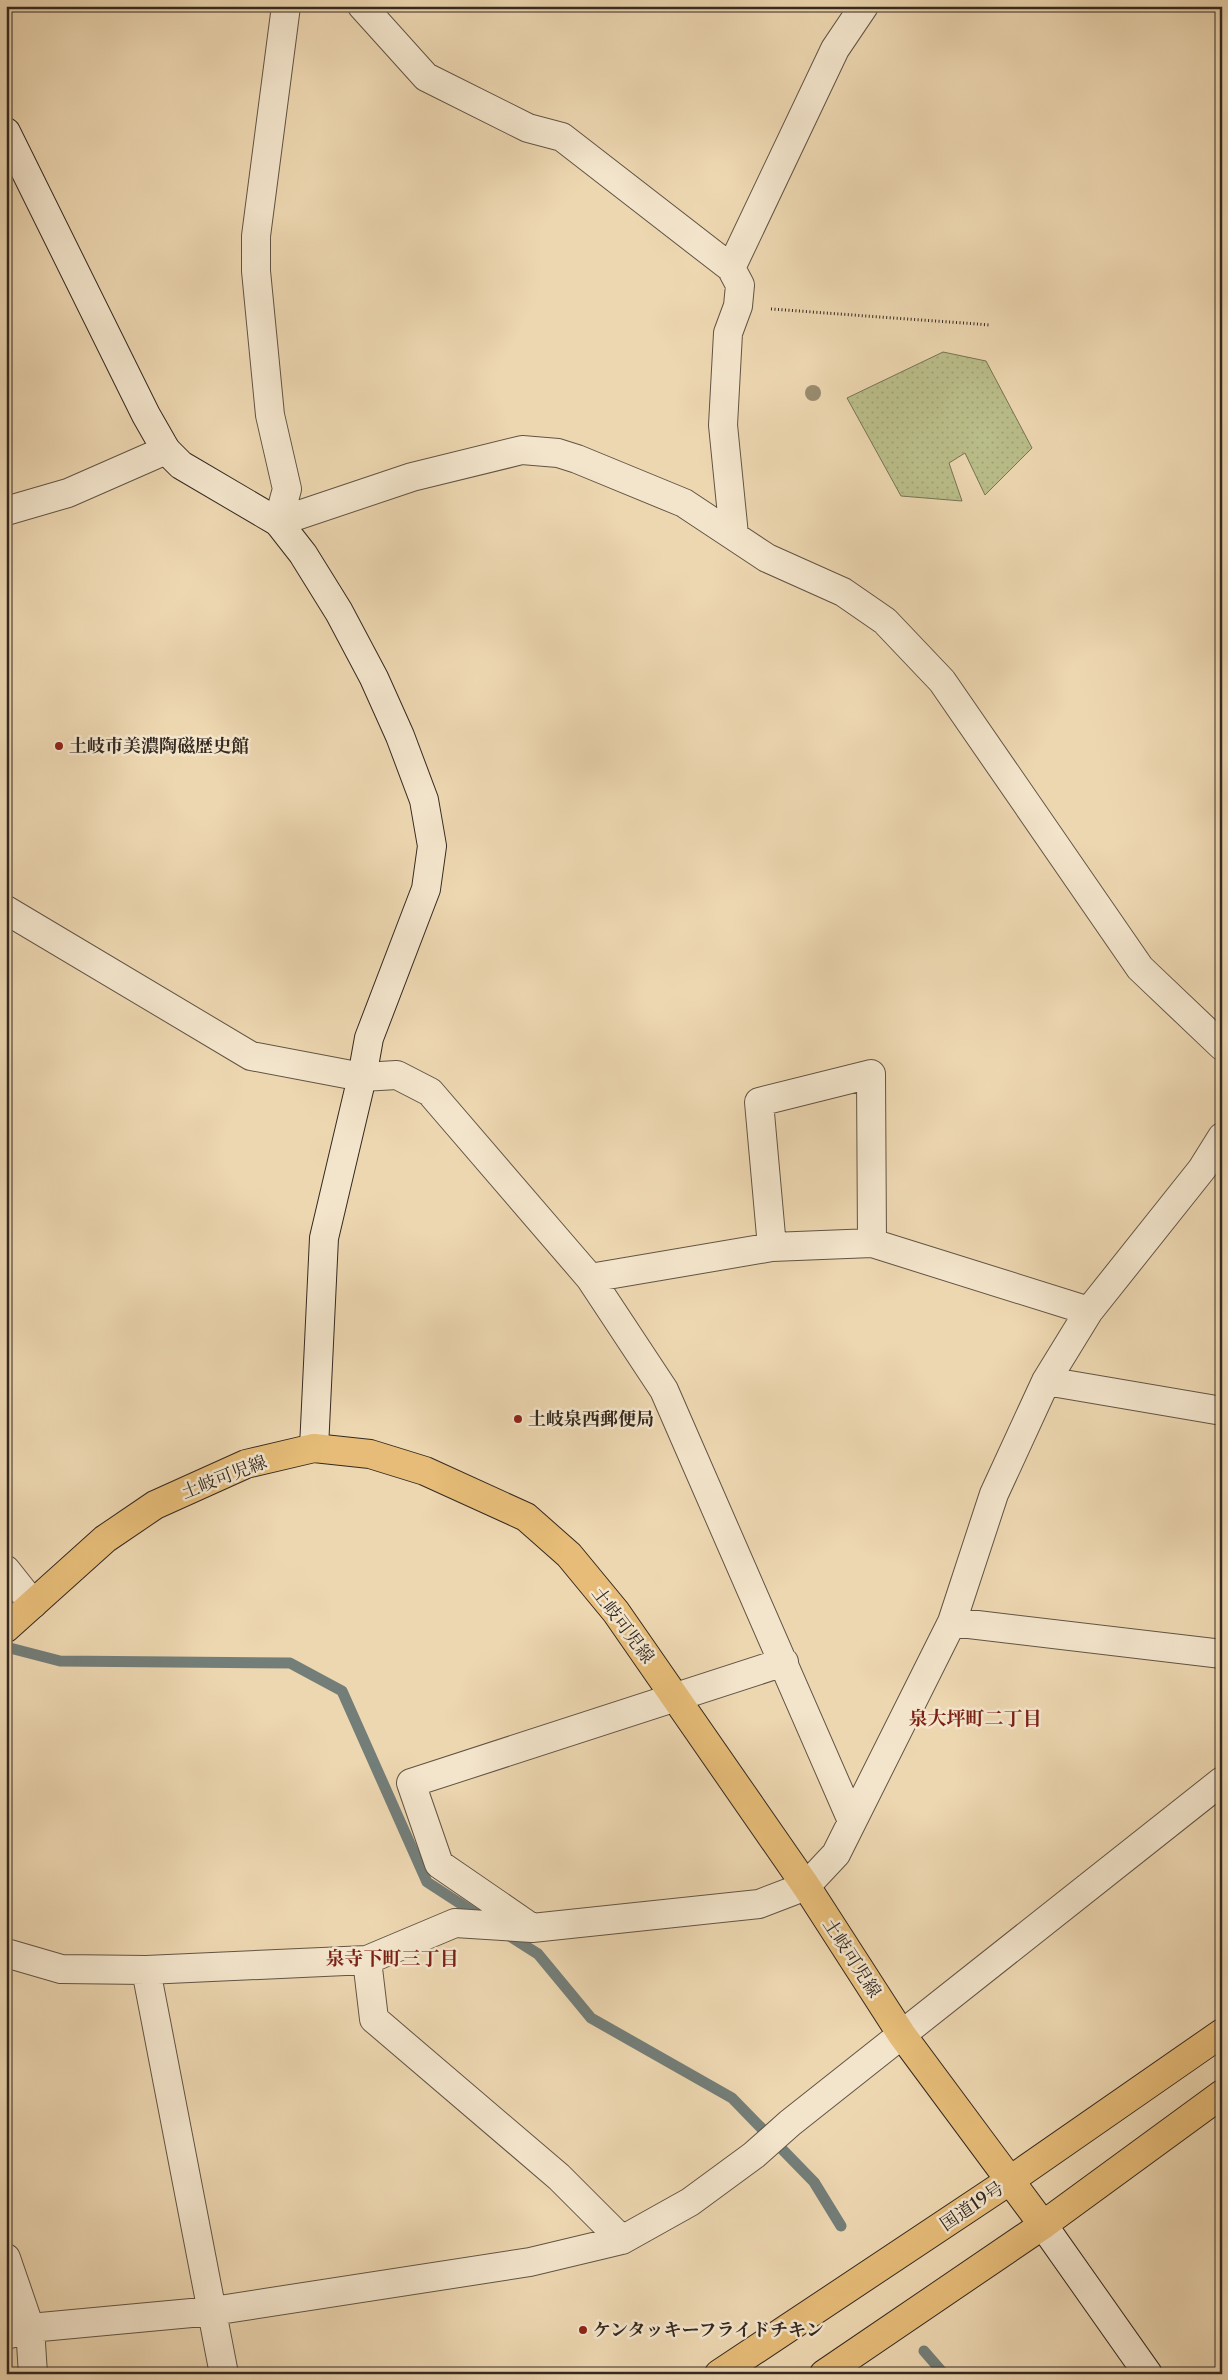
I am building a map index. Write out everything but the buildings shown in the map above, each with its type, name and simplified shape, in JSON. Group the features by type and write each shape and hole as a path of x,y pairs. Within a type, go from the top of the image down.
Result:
{"main road":[{"name":"土岐可児線","path":"20,1616 105,1539 154,1505 246,1464 314,1448 370,1454 425,1471 526,1517 569,1555 616,1612 806,1886 902,2035 1043,2225"},
{"name":"国道19号","path":"719,2374 1009,2181 1222,2033"},
{"path":"824,2374 1043,2225 1222,2094"}],"street":[{"path":"278,522 287,489 270,414 256,271 256,236 286,6"},
{"path":"362,6 426,77 528,128 562,137 731,268 740,285 738,306 728,333 723,426 734,535"},
{"path":"731,268 834,50 864,6"},
{"path":"6,132 146,415 166,450 181,465 278,522 303,554 339,612 374,678 400,736 424,800 432,846 426,889 369,1038 362,1077 324,1238 314,1448"},
{"path":"6,511 68,493 166,450"},
{"path":"278,522 412,477 522,450 558,453 577,459 684,503 767,558 842,592 885,621 942,681 1140,968 1222,1046"},
{"path":"6,910 251,1056 362,1077 398,1075 430,1092 590,1278 664,1390 852,1821"},
{"path":"772,1247 759,1102 871,1074 872,1243"},
{"path":"6,1952 61,1969 146,1970 367,1960 455,1923 532,1928 759,1904 806,1886 836,1854 952,1622 994,1494 1046,1380 1089,1311 1202,1169 1222,1137"},
{"path":"590,1278 772,1247 872,1243 1089,1311"},
{"path":"1046,1380 1222,1410"},
{"path":"6,1570 20,1616"},
{"path":"952,1622 1222,1654"},
{"path":"532,1928 439,1864 411,1783 784,1662"},
{"path":"18,2331 213,2311 530,2262 622,2240 690,2202 754,2155 790,2123 1222,1780"},
{"path":"367,1960 374,2019 559,2177 622,2240"},
{"path":"146,1970 224,2374"},
{"path":"1043,2225 1148,2374"},
{"path":"6,2258 18,2331 33,2374"}],"path":[{"path":"738,306 990,325"}],"green space":[{"path":"943,352 986,361 1032,448 985,495 965,453 949,463 962,501 901,496 847,398"}],"waterway":[{"path":"6,1647 60,1661 290,1663 342,1691 427,1882 484,1919"},
{"path":"505,1933 538,1954 591,2018 732,2098 814,2182 841,2226"},
{"path":"924,2351 944,2374"}],"place":[{"name":"土岐市美濃陶磁歴史館","path":"59,746"},
{"name":"土岐泉西郵便局","path":"518,1419"},
{"name":"ケンタッキーフライドチキン","path":"583,2330"}],"district":[{"name":"泉大坪町二丁目","path":"975,1718"},
{"name":"泉寺下町三丁目","path":"392,1958"}]}
